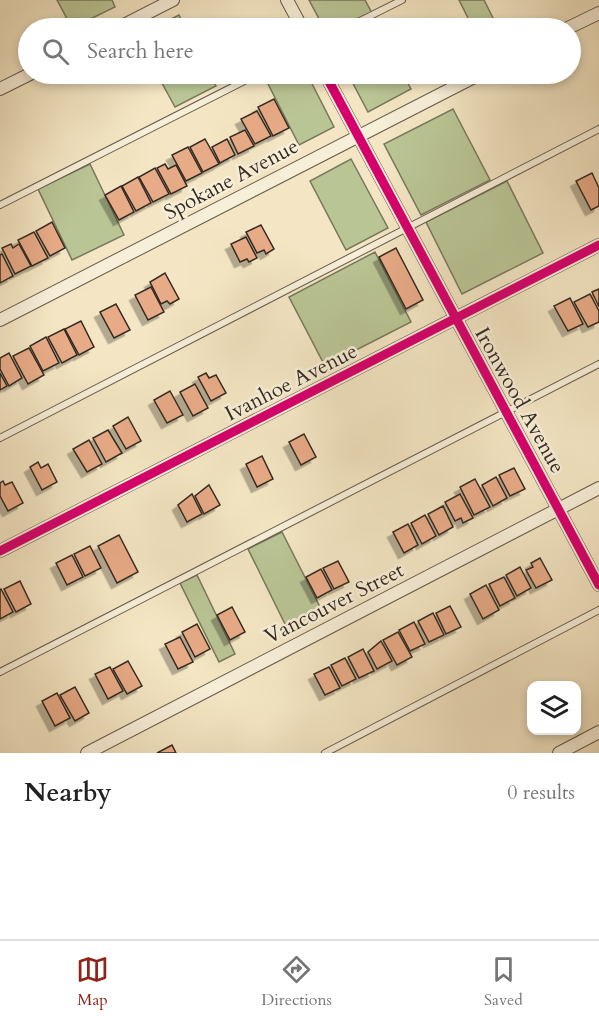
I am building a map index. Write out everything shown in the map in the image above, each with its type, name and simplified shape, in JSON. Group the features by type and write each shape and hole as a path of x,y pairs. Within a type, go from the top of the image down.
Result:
{"street":[{"path":"138,18 173,0"},
{"path":"287,0 297,18"},
{"path":"581,22 599,13"},
{"path":"0,89 18,80"},
{"name":"Ironwood Avenue","path":"330,84 599,585"},
{"name":"Spokane Avenue","path":"0,320 460,84"},
{"name":"Ivanhoe Avenue","path":"0,551 599,244"},
{"name":"Vancouver Street","path":"87,753 599,488"},
{"path":"559,753 599,732"}],"lane":[{"path":"366,18 402,0"},
{"path":"0,205 238,84"},
{"path":"0,438 599,129"},
{"path":"0,672 599,364"},
{"path":"325,753 599,610"}],"green space":[{"path":"57,0 112,0 115,7 92,18 67,18"},
{"path":"309,0 365,0 375,18 319,18"},
{"path":"459,0 484,0 493,18 468,18"},
{"path":"162,84 215,84 216,86 175,107"},
{"path":"268,84 312,84 334,127 299,145"},
{"path":"353,84 408,84 411,89 368,112"},
{"path":"453,109 490,180 421,215 384,144"},
{"path":"351,159 388,228 346,250 310,181"},
{"path":"90,164 124,235 72,260 38,189"},
{"path":"507,181 543,253 462,294 426,222"},
{"path":"375,252 411,322 325,366 289,297"},
{"path":"282,532 322,611 287,628 248,549"},
{"path":"197,575 235,654 219,662 180,583"}],"building":[{"path":"274,99 289,128 273,136 258,107"},
{"path":"257,111 271,136 255,144 241,119"},
{"path":"245,130 254,146 238,154 230,137"},
{"path":"205,139 219,164 203,172 190,147"},
{"path":"227,139 235,155 220,163 212,147"},
{"path":"188,147 202,173 186,181 172,155"},
{"path":"165,164 168,169 176,165 187,186 171,194 157,168"},
{"path":"155,168 169,194 153,202 139,177"},
{"path":"592,173 599,188 599,206 591,210 576,181"},
{"path":"138,177 151,203 136,211 122,186"},
{"path":"121,186 134,212 119,220 105,195"},
{"path":"52,222 65,248 50,256 36,231"},
{"path":"261,225 274,249 266,254 264,250 257,253 246,232"},
{"path":"34,232 48,258 32,266 18,240"},
{"path":"246,237 257,258 249,262 247,259 240,262 231,244"},
{"path":"11,244 13,248 19,244 31,266 15,274 2,248"},
{"path":"396,248 423,300 406,309 379,257"},
{"path":"2,254 13,276 0,283 0,255"},
{"path":"165,273 179,299 170,304 167,301 161,304 150,282"},
{"path":"151,287 164,312 148,320 135,295"},
{"path":"599,289 599,307 592,292"},
{"path":"590,294 599,311 599,322 588,327 574,302"},
{"path":"570,298 583,324 568,331 554,306"},
{"path":"116,304 130,330 114,338 100,312"},
{"path":"81,321 94,347 79,355 65,329"},
{"path":"64,329 77,355 62,363 48,337"},
{"path":"46,337 59,363 43,371 30,346"},
{"path":"29,348 44,375 28,384 13,356"},
{"path":"9,353 22,378 9,386 0,369 0,358"},
{"path":"0,373 7,386 0,390"},
{"path":"206,373 209,378 216,375 226,393 211,401 198,377"},
{"path":"195,384 208,408 193,416 180,392"},
{"path":"170,391 183,415 167,423 154,400"},
{"path":"128,417 141,441 126,449 113,426"},
{"path":"108,430 122,453 106,462 93,438"},
{"path":"304,434 316,457 301,465 289,442"},
{"path":"89,440 102,464 87,472 73,449"},
{"path":"262,456 273,479 257,487 246,464"},
{"path":"38,462 41,468 48,464 57,482 42,490 30,467"},
{"path":"514,468 525,489 510,496 499,475"},
{"path":"496,477 507,498 493,506 482,485"},
{"path":"475,479 490,507 474,515 460,487"},
{"path":"3,481 5,485 12,482 23,503 8,511 0,496 0,483"},
{"path":"209,485 220,505 204,514 195,496"},
{"path":"192,494 202,514 187,522 178,505"},
{"path":"460,494 473,518 463,523 461,518 455,521 445,502"},
{"path":"443,506 453,527 439,535 428,514"},
{"path":"425,515 436,536 422,544 411,523"},
{"path":"408,524 418,545 404,553 393,532"},
{"path":"119,535 138,572 117,583 98,546"},
{"path":"90,546 101,568 85,576 74,554"},
{"path":"72,555 83,577 67,585 56,563"},
{"path":"540,558 552,580 536,588 526,570 533,567 531,563"},
{"path":"338,561 349,582 334,589 323,568"},
{"path":"520,567 531,588 517,596 506,575"},
{"path":"321,569 332,590 317,598 306,577"},
{"path":"504,577 515,598 500,606 489,584"},
{"path":"20,581 31,604 16,612 4,589"},
{"path":"486,585 499,610 483,619 470,594"},
{"path":"0,590 13,612 0,619"},
{"path":"450,606 461,627 446,634 436,613"},
{"path":"232,607 245,632 230,640 217,615"},
{"path":"433,613 444,635 429,642 418,621"},
{"path":"414,622 425,644 410,651 399,630"},
{"path":"197,624 210,649 195,657 182,632"},
{"path":"398,632 412,657 397,665 383,640"},
{"path":"180,637 193,662 178,669 165,644"},
{"path":"381,641 392,661 377,669 368,652"},
{"path":"363,649 374,671 359,678 348,657"},
{"path":"345,658 356,679 342,686 331,665"},
{"path":"128,661 142,686 127,694 113,669"},
{"path":"110,667 123,691 108,699 95,674"},
{"path":"329,667 340,688 325,695 314,674"},
{"path":"75,687 89,713 75,721 60,695"},
{"path":"57,693 70,718 55,726 42,701"},
{"path":"172,745 176,753 157,753"}],"cycle path":[{"path":"330,84 599,585"},
{"path":"0,551 599,245"}]}
